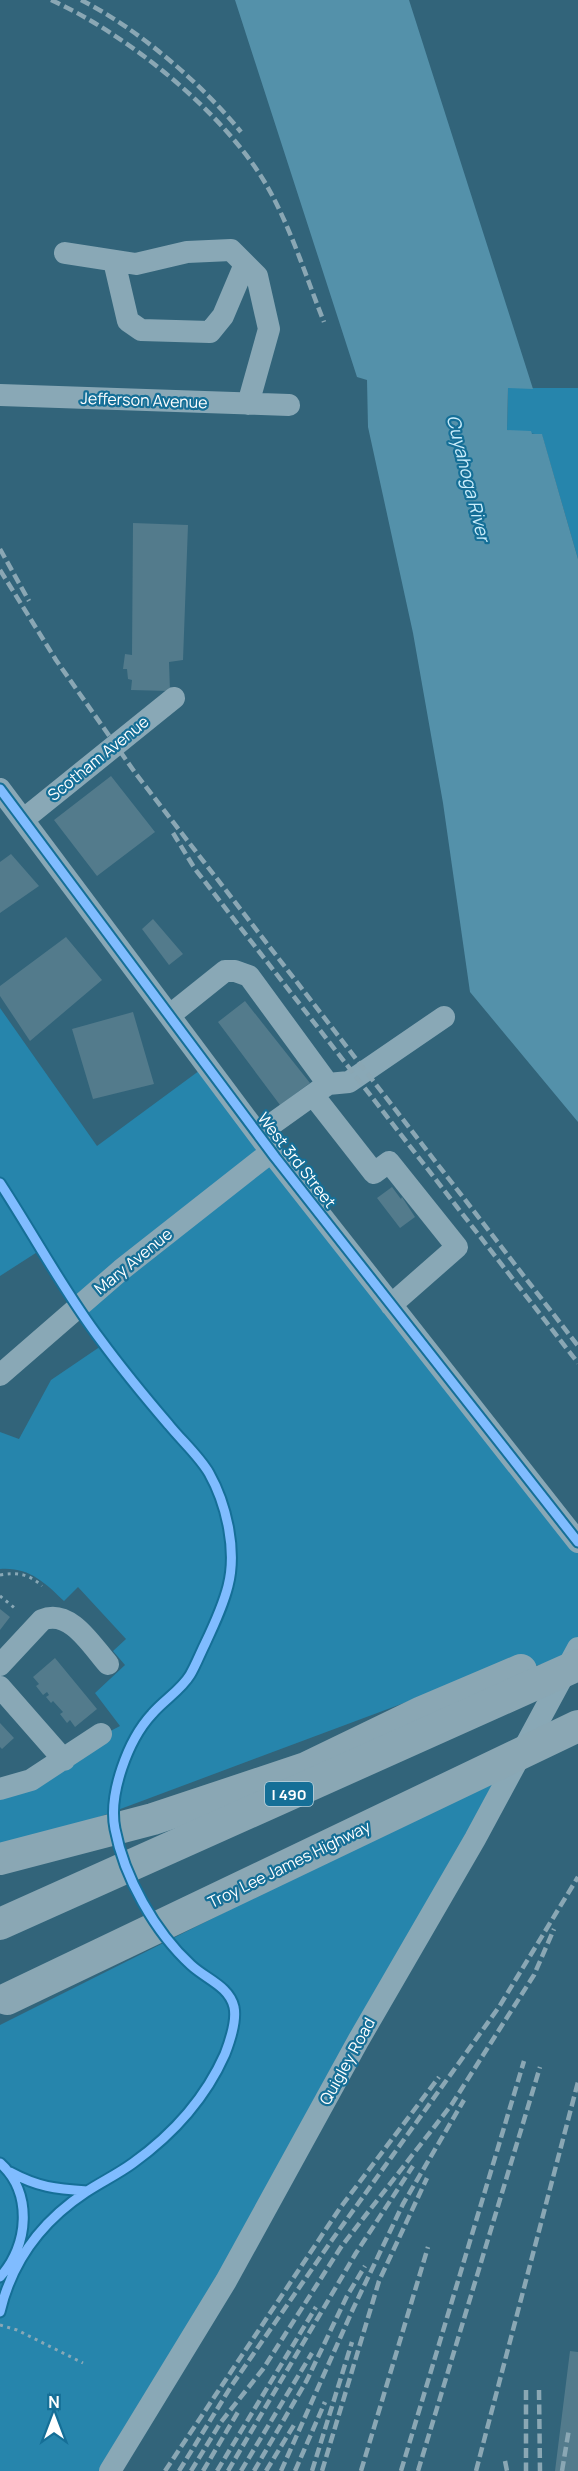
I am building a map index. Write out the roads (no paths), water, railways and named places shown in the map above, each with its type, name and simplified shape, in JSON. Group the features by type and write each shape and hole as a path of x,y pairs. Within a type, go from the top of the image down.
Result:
{"highway":[{"path":"0,1858 153,1819 236,1792 306,1768 422,1712 521,1670 578,1664"},
{"name":"I 490","path":"0,1924 578,1664"},
{"name":"Troy Lee James Highway","path":"2,2001 578,1726"}],"street":[{"path":"64,253 136,264 187,252 231,250 257,276 269,329 248,404"},
{"path":"114,261 128,321 141,330 160,332 210,332 223,316 245,264"},
{"name":"Jefferson Avenue","path":"0,395 289,405"},
{"name":"Scotham Avenue","path":"24,819 174,698"},
{"name":"West 3rd Street","path":"0,789 264,1143 578,1542"},
{"path":"170,1014 225,972 235,971 249,976 374,1173 389,1162 458,1247 391,1305"},
{"name":"Mary Avenue","path":"0,1375 121,1270 321,1090 349,1082 444,1017"},
{"path":"0,1665 42,1620 47,1618 71,1623 108,1664"},
{"name":"Quigley Road","path":"110,2471 226,2281 358,2041 475,1839 578,1648"},
{"path":"0,1688 64,1760"},
{"path":"0,1789 31,1780 101,1734"}],"water":[{"name":"Cuyahoga River","path":"235,0 409,0 533,389 508,388 507,430 542,434 578,559 578,1122 470,992 443,803 413,633 368,427 367,380 357,377"}],"railway":[{"path":"51,0 111,33 172,78 226,131 249,158 276,202 324,322"},
{"path":"81,0 124,26 167,58 188,76 241,132"},
{"path":"0,549 29,601"},
{"path":"0,570 56,660 136,774 578,1346"},
{"path":"173,833 195,869 578,1363"},
{"path":"179,2471 232,2385 332,2240 499,2007 578,1877"},
{"path":"191,2471 221,2422 263,2369 341,2247 452,2104 534,1975 554,1929"},
{"path":"401,2471 524,2061"},
{"path":"418,2471 540,2067"},
{"path":"165,2471 340,2208 439,2077"},
{"path":"476,2471 578,2082"},
{"path":"281,2471 353,2309 403,2204 464,2100"},
{"path":"228,2471 356,2253 413,2166"},
{"path":"322,2471 379,2281 427,2178"},
{"path":"361,2471 428,2247"},
{"path":"254,2471 307,2380 347,2296 365,2266"},
{"path":"217,2471 316,2307"},
{"path":"312,2471 352,2342"},
{"path":"241,2471 312,2353"},
{"path":"526,2390 526,2471"},
{"path":"539,2390 540,2471"},
{"path":"295,2471 325,2402"},
{"path":"203,2471 238,2412"},
{"path":"266,2471 294,2425"},
{"path":"562,2471 569,2429"},
{"path":"505,2461 507,2471"}]}
